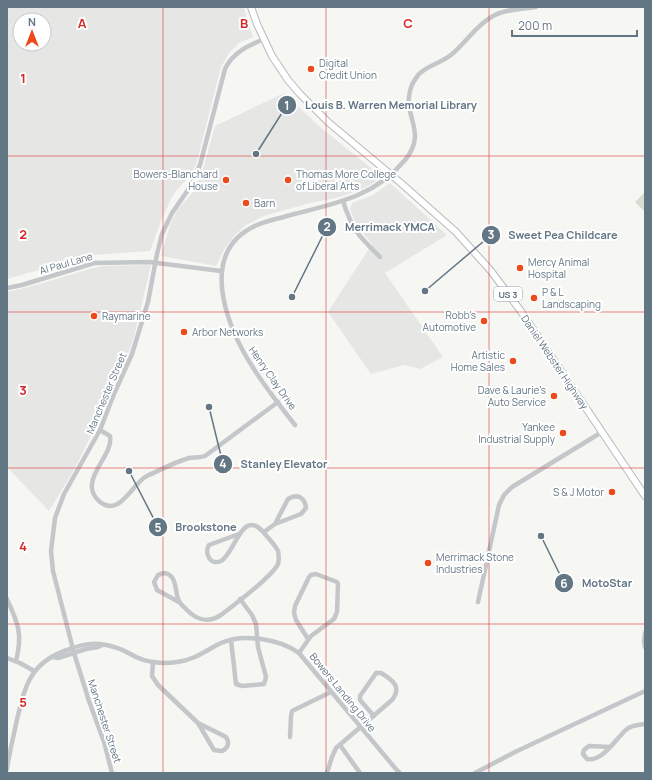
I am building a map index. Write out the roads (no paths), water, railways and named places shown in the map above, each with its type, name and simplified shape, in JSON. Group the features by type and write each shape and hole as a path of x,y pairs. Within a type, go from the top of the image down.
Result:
{"main road":[{"name":"Daniel Webster Highway","path":"251,7 276,63 300,94 328,122 456,232 491,271 517,306 645,496"}],"street":[{"name":"Henry Clay Drive","path":"295,425 252,366 238,342 225,305 221,271 233,243 248,230 266,222 343,201 372,189 390,175 404,161 414,144 415,131 409,97 412,85 419,74 451,55 480,25 493,16 506,11 536,7"},
{"name":"Manchester Street","path":"112,773 104,742 74,653 51,561 54,527 58,508 64,494 100,430 137,340 148,302 155,262 165,226 188,190 200,165 225,68 231,58 236,54 264,39"},
{"path":"343,201 350,222 355,230 380,257"},
{"name":"Al Paul Lane","path":"7,288 22,285 87,264 126,261 155,262"},
{"path":"155,262 221,271"},
{"path":"100,430 110,436 110,443 93,478 92,487 98,500 104,504 112,505 122,502 138,482 147,476 191,458 205,456 278,402"},
{"path":"478,602 499,505 504,496 512,487 602,432"},
{"path":"264,532 275,524 301,514 306,508 303,499 296,496 288,499 275,524"},
{"path":"179,602 172,578 166,573 158,575 154,582 158,591 179,602 194,617 206,620 218,617 270,574 277,565 279,556 278,551 264,532 255,525 249,526 239,534 209,545 206,551 208,558 213,562 224,559 239,534"},
{"path":"299,653 308,639 332,622 337,612 337,582 316,574 310,575 294,609 296,620 308,639"},
{"path":"7,599 18,624 20,643 16,661"},
{"path":"231,640 235,681 237,685 261,685 266,680 258,648 257,628 254,618 240,599"},
{"path":"645,633 645,647"},
{"name":"Bowers Landing Drive","path":"53,657 57,653 92,643 115,647 141,659 167,663 187,660 202,654 220,643 231,640 257,639 281,643 299,653 400,773"},
{"path":"7,769 23,692 34,671 42,662 53,657 58,658 102,645"},
{"path":"7,658 16,661 34,671"},
{"path":"153,662 152,676 155,682 198,723 226,738 228,744 226,748 222,751 214,750 198,723"},
{"path":"327,773 334,752 340,745 374,716 392,700 397,693 396,685 381,673 376,673 360,696 360,700 374,716"},
{"path":"475,773 515,752 645,691"},
{"path":"290,737 292,711 331,692"},
{"path":"610,747 589,746 584,750 583,754 587,759 594,759 601,755 610,747 629,728 645,724"},
{"path":"340,745 360,773"}],"place":[{"name":"Digital Credit Union","path":"311,69"},
{"name":"Louis B. Warren Memorial Library","path":"256,154"},
{"name":"Bowers-Blanchard House","path":"226,180"},
{"name":"Thomas More College of Liberal Arts","path":"288,180"},
{"name":"Barn","path":"246,203"},
{"name":"Mercy Animal Hospital","path":"520,268"},
{"name":"Sweet Pea Childcare","path":"425,291"},
{"name":"Merrimack YMCA","path":"292,297"},
{"name":"P & L Landscaping","path":"534,298"},
{"name":"Raymarine","path":"94,316"},
{"name":"Robb's Automotive","path":"484,321"},
{"name":"Arbor Networks","path":"184,332"},
{"name":"Artistic Home Sales","path":"513,361"},
{"name":"Dave & Laurie's Auto Service","path":"554,396"},
{"name":"Stanley Elevator","path":"209,407"},
{"name":"Yankee Industrial Supply","path":"563,433"},
{"name":"Brookstone","path":"129,471"},
{"name":"S & J Motor","path":"612,492"},
{"name":"MotoStar","path":"541,536"},
{"name":"Merrimack Stone Industries","path":"428,563"}]}
